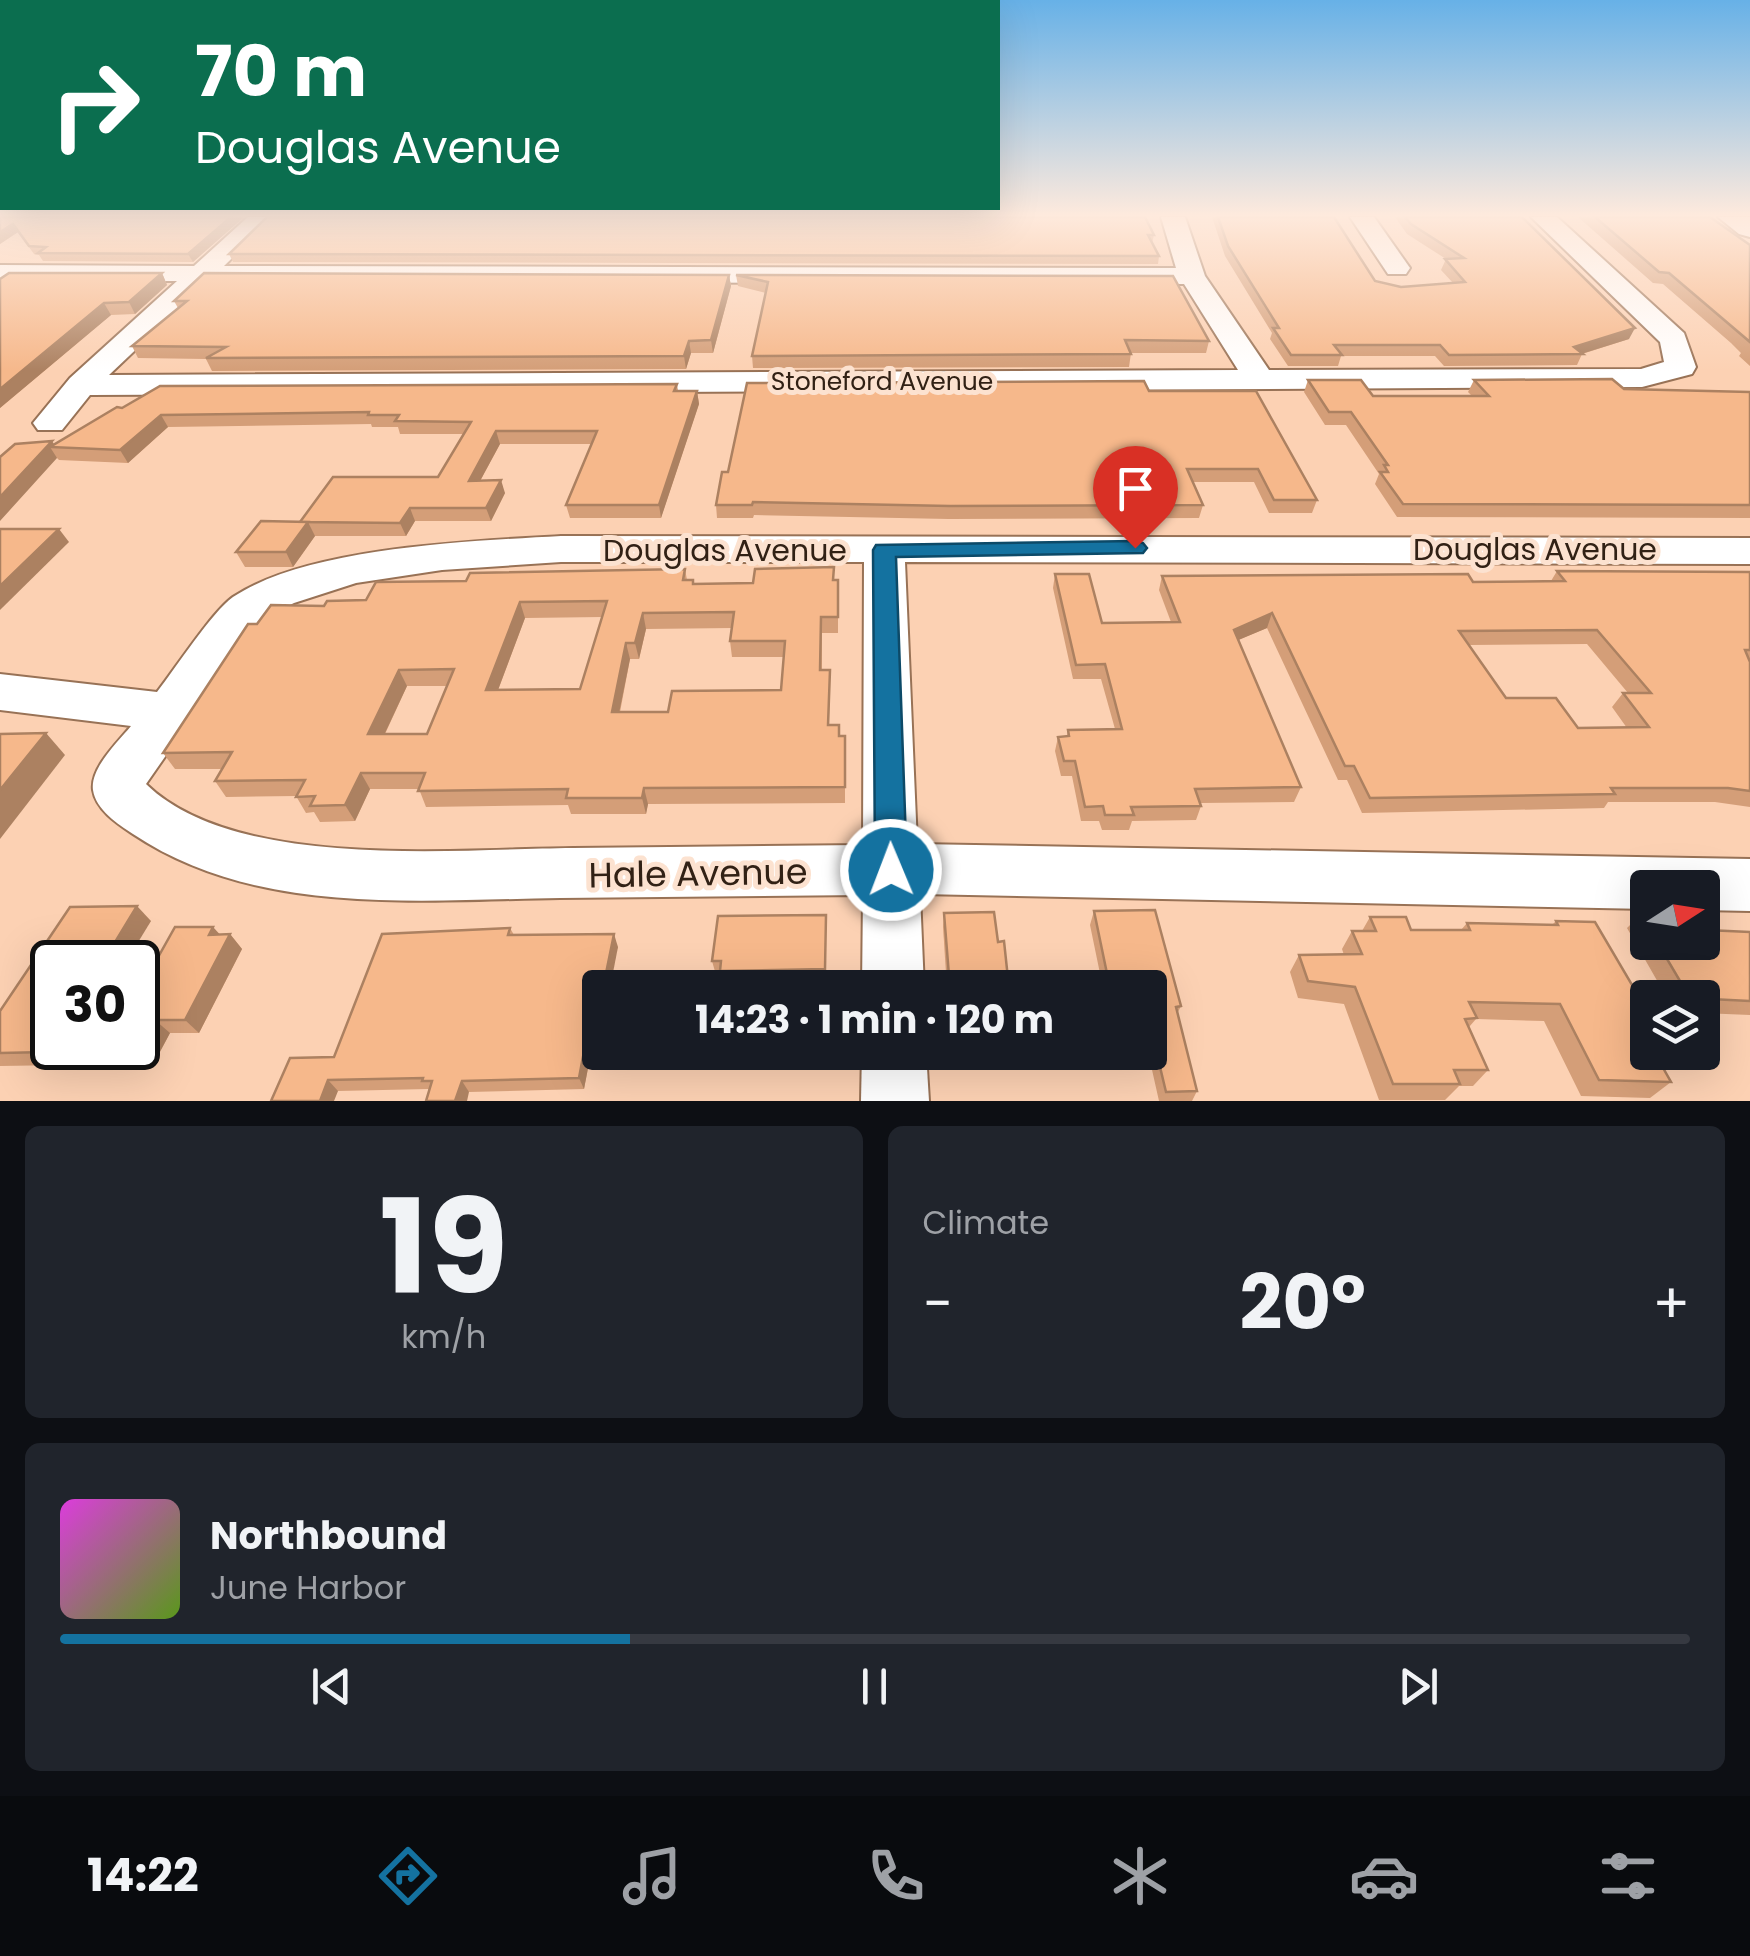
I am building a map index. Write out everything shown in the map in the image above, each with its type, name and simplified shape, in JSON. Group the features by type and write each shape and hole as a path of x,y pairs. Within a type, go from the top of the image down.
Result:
{"street":[{"path":"50,423 81,385 204,268"},
{"path":"1190,268 1259,379"},
{"name":"Stoneford Avenue","path":"81,385 1642,378 1681,367 1674,339 1599,268"},
{"path":"1,274 1192,276"},
{"name":"Douglas Avenue","path":"167,712 246,609 264,598 358,570 450,555 561,549 1750,551"},
{"path":"884,550 893,970"},
{"path":"0,692 167,712"},
{"name":"Hale Avenue","path":"167,712 121,776 119,790 131,804 179,835 241,858 352,875 891,870 1436,876 1750,885"},
{"path":"894,1070 895,1101"}],"building":[{"path":"1242,268 1367,268 1375,281 1401,287 1465,282 1453,268 1574,268 1635,328 1574,347 1583,354 1449,355 1440,345 1334,345 1342,355 1291,355 1273,328 1279,328"},
{"path":"1655,268 1750,268 1750,342 1669,273"},
{"path":"9,273 162,273 129,302 104,303 0,389 0,279"},
{"path":"204,273 729,275 711,340 689,341 684,356 206,358 226,347 132,346 187,301 174,301"},
{"path":"736,275 1173,276 1209,341 1125,340 1131,354 752,356 768,282"},
{"path":"1612,379 1624,389 1750,392 1750,505 1403,504 1380,472 1388,472 1384,465 1388,465 1351,412 1329,412 1308,380 1361,380 1373,396 1489,396 1474,380"},
{"path":"1144,381 1149,391 1256,391 1317,500 1274,500 1258,469 1187,469 1203,505 716,505 722,472 728,472 747,383"},
{"path":"677,384 674,391 697,391 659,505 566,505 597,431 496,431 469,481 501,480 486,508 410,508 400,523 300,522 333,477 438,477 471,422 395,421 399,415 368,415 369,412 161,415 120,450 50,447 160,386"},
{"path":"52,441 0,497 0,457 15,444"},
{"path":"261,521 308,522 286,552 236,552"},
{"path":"0,529 59,529 0,586"},
{"path":"834,567 838,617 821,617 820,670 830,670 828,725 839,725 839,736 845,736 845,787 644,788 642,798 566,798 568,789 418,791 425,773 361,773 345,805 310,806 315,796 296,797 305,780 215,781 232,752 163,753 248,624 257,624 271,605 324,606 327,601 366,600 376,582 466,581 470,573 685,569 683,580 693,580 693,584 753,583 755,569","holes":["607,601 580,689 486,690 520,602","734,612 730,641 785,641 781,690 672,691 668,712 612,712 626,643 635,643 643,613","454,669 427,734 368,734 399,670"]},
{"path":"1557,571 1750,572 1750,650 1745,650 1750,662 1750,791 1611,788 1615,794 1370,798 1354,766 1345,766 1272,613 1234,630 1301,787 1195,789 1201,806 1131,807 1134,815 1105,815 1103,806 1085,807 1075,761 1064,761 1058,737 1069,736 1068,730 1122,729 1105,664 1076,665 1055,574 1089,574 1102,623 1180,622 1162,576 1468,574 1473,582 1565,581","holes":["1597,630 1651,693 1623,693 1649,727 1578,728 1556,698 1506,698 1459,631"]},
{"path":"46,733 0,790 0,734"},
{"path":"137,906 116,940 48,940 70,907"},
{"path":"1155,910 1181,1006 1176,1007 1197,1091 1166,1092 1161,1070 1167,1070 1167,970 1106,970 1094,911"},
{"path":"994,912 998,942 1004,941 1007,970 949,970 944,913"},
{"path":"826,915 825,969 720,970 721,961 712,961 718,916"},
{"path":"1370,917 1406,917 1411,930 1470,930 1467,923 1595,922 1630,981 1630,1070 1664,1070 1671,1082 1599,1080 1560,1004 1469,1002 1477,1018 1465,1019 1488,1070 1454,1070 1460,1084 1393,1084 1355,987 1308,981 1299,955 1362,954 1352,931 1376,931"},
{"path":"175,927 213,927 209,935 230,934 185,1020 160,1020 160,954"},
{"path":"510,928 508,935 614,934 607,970 582,970 579,1078 462,1081 455,1101 426,1101 432,1081 422,1081 423,1078 328,1080 320,1101 271,1101 290,1058 334,1057 382,934"},
{"path":"1720,931 1750,932 1750,1001 1720,1000 1720,980 1679,980 1668,960 1720,960"},
{"path":"30,966 30,1052 0,1053 0,1011"}],"route":[{"path":"891,870 884,550 1135,548"}]}
